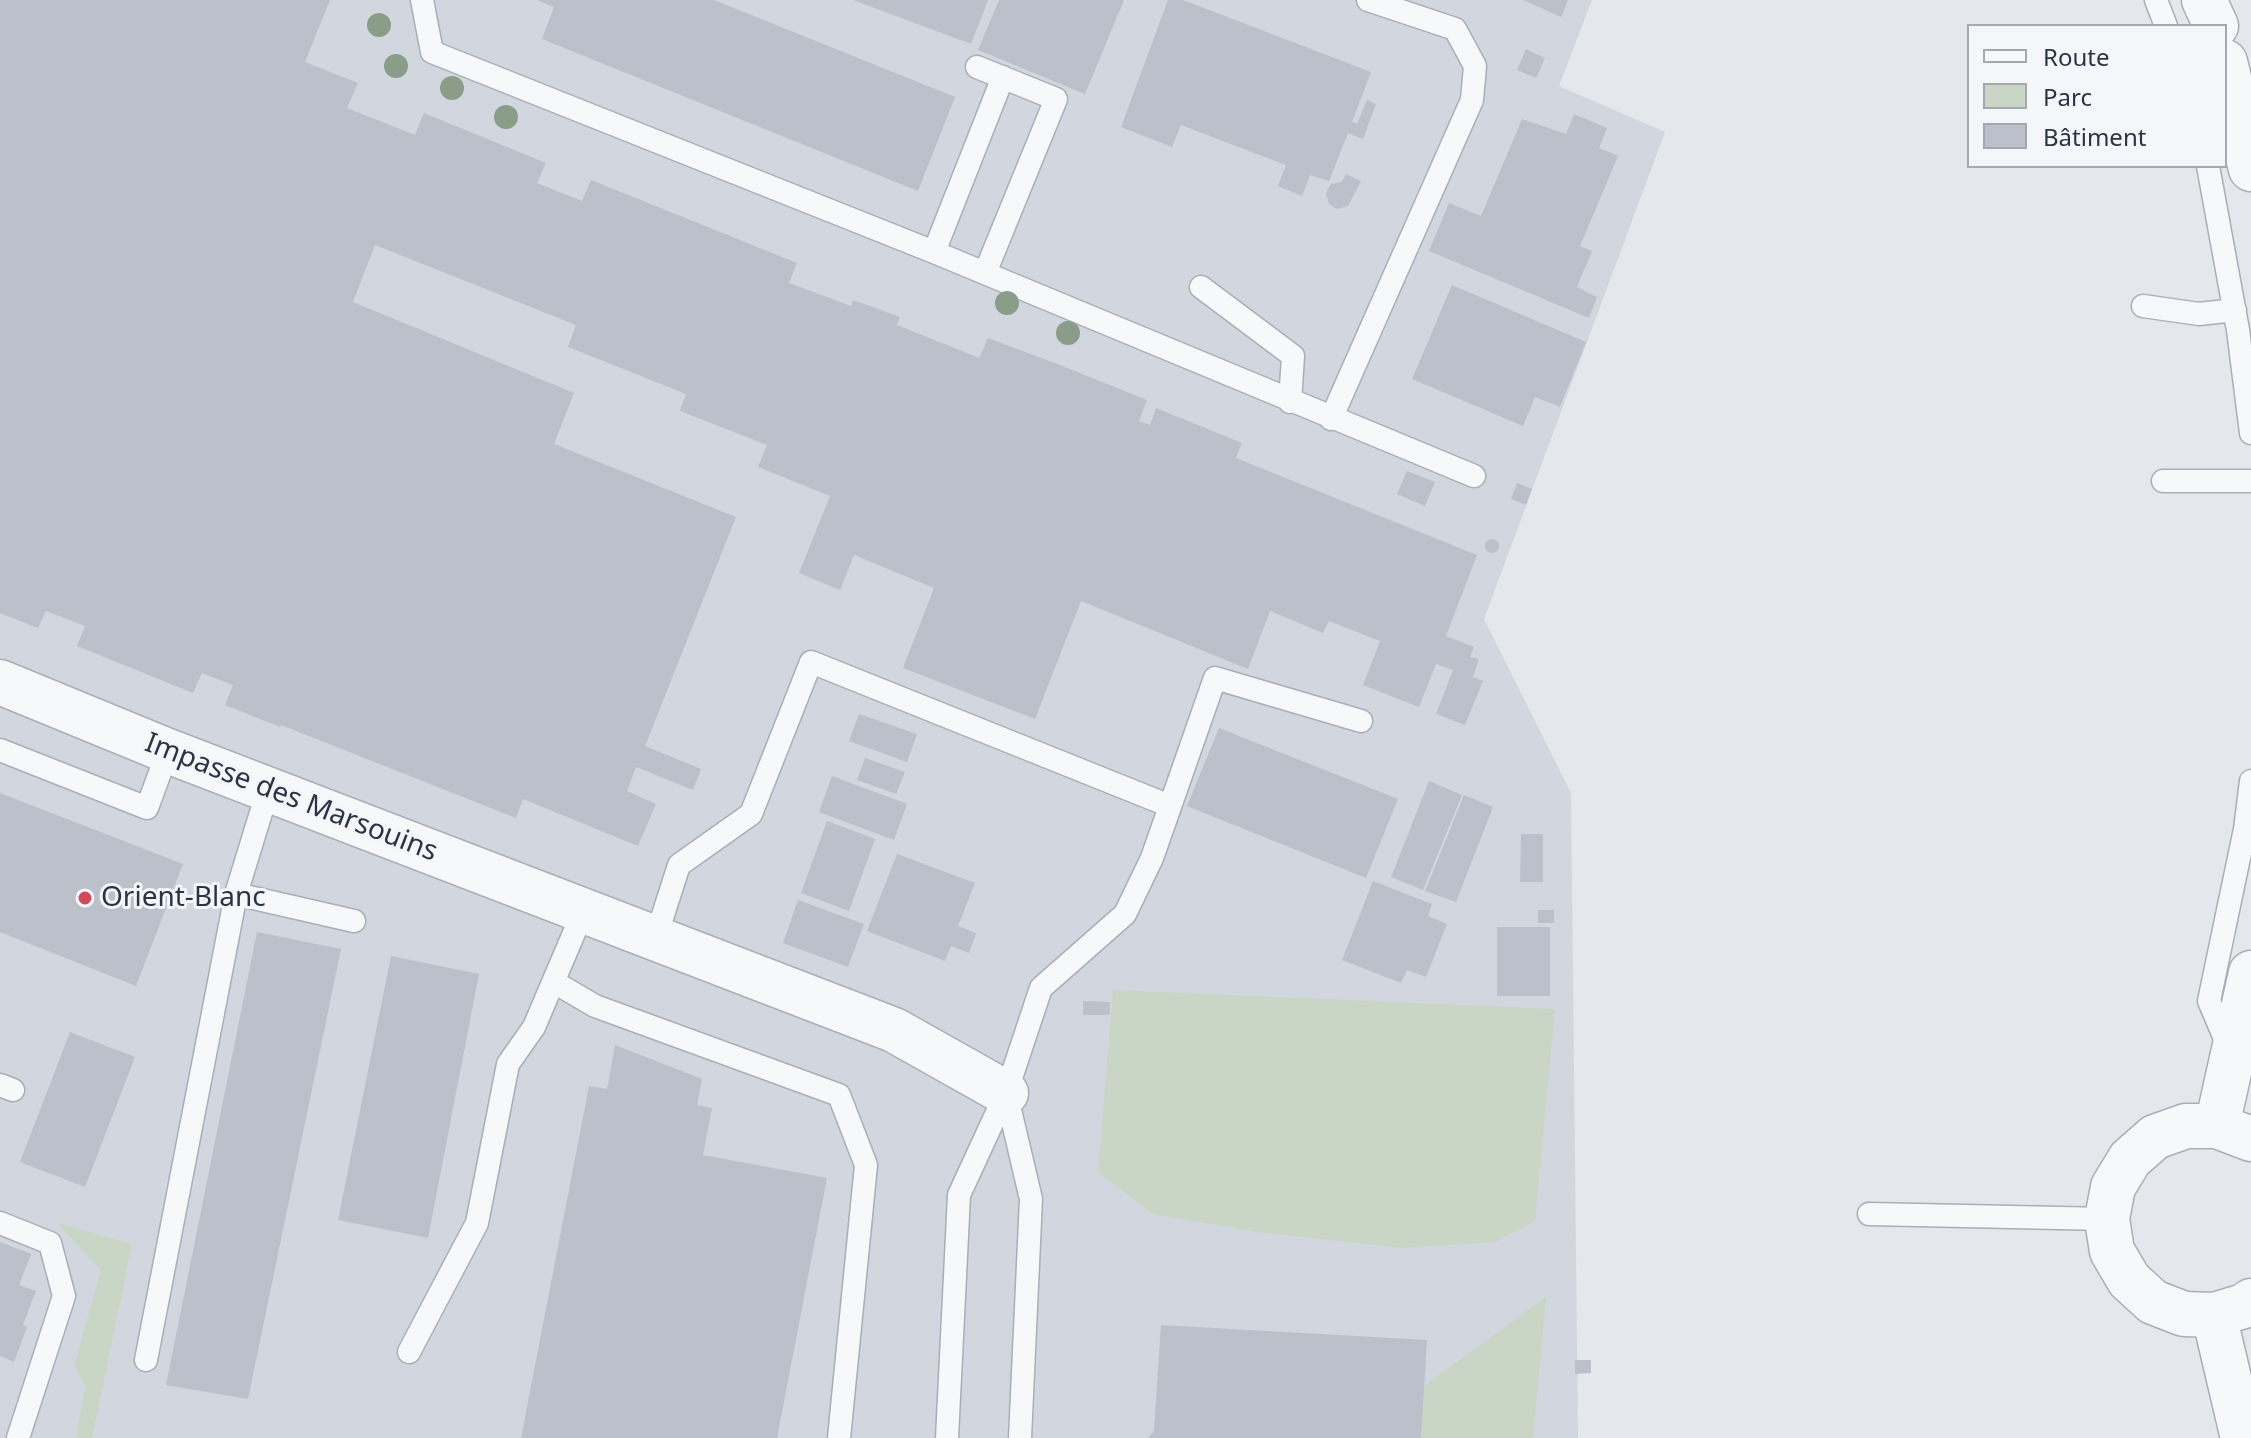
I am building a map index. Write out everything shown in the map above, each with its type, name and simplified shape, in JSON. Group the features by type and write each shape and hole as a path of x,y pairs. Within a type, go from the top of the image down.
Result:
{"street":[{"path":"2204,0 2215,24"},
{"path":"2227,70 2251,169"},
{"name":"Impasse des Marsouins","path":"0,682 268,790 894,1030 1006,1093"},
{"path":"2243,1438 2233,1308 2184,1314 2153,1302 2129,1280 2112,1251 2107,1219 2113,1187 2130,1159 2155,1137 2186,1126 2234,1132 2232,1057 2251,973"}],"lane":[{"path":"422,0 432,52 934,252 1474,476"},
{"path":"1331,419 1472,100 1475,66 1455,29 1368,0"},
{"path":"2156,0 2165,24"},
{"path":"977,67 1056,99 985,273"},
{"path":"934,252 1003,77"},
{"path":"2208,168 2235,310 2251,433"},
{"path":"1201,287 1293,356 1290,402"},
{"path":"2143,306 2199,314 2235,310"},
{"path":"2163,481 2251,481"},
{"path":"655,940 679,865 751,814 811,662 1170,806"},
{"path":"947,1438 959,1195 1006,1093 1041,988 1125,914 1152,858 1215,678 1361,721"},
{"path":"0,750 147,808 168,751"},
{"path":"2232,1057 2209,1001 2245,829 2251,781"},
{"path":"146,1360 236,894 268,790"},
{"path":"236,894 354,921"},
{"path":"409,1352 477,1223 508,1064 534,1027 583,912"},
{"path":"554,982 595,1006 839,1095 866,1165 839,1438"},
{"path":"1006,1093 1031,1199 1020,1438"},
{"path":"1869,1214 2107,1219"},
{"path":"0,1223 50,1243 64,1296 18,1438"}],"shaded area":[{"path":"0,0 1592,0 1559,86 1665,132 1484,619 1571,793 1578,1438 0,1438"}],"green space":[{"path":"1113,990 1555,1009 1535,1221 1495,1242 1402,1248 1258,1232 1153,1214 1098,1172"},
{"path":"57,1223 132,1244 92,1438 76,1438 85,1386 74,1366 101,1270"},
{"path":"1546,1297 1533,1438 1421,1438 1424,1386"}],"building":[{"path":"0,0 330,0 305,62 358,83 347,108 415,135 424,113 546,163 537,183 582,201 591,180 797,263 789,283 851,306 853,300 900,317 897,325 979,358 988,338 1060,365 1147,400 1139,421 1150,425 1156,408 1242,443 1236,458 1477,555 1446,636 1474,647 1470,657 1479,659 1473,677 1483,681 1465,725 1436,714 1453,670 1436,664 1419,707 1363,685 1380,641 1329,621 1323,633 1270,611 1248,669 1081,601 1035,719 903,668 934,588 854,555 840,590 799,573 830,496 758,467 767,445 680,411 686,394 568,347 576,325 375,245 353,302 574,393 554,444 736,517 645,746 701,769 693,790 636,767 627,791 656,804 638,846 523,799 516,818 280,727 225,705 233,685 202,673 193,693 77,646 85,626 46,611 38,628 0,613"},
{"path":"537,0 714,0 955,97 918,191 542,39 554,7"},
{"path":"853,0 988,0 971,44"},
{"path":"999,0 1124,0 1085,94 978,50"},
{"path":"1168,0 1183,0 1371,72 1352,122 1357,124 1367,100 1376,104 1363,139 1348,133 1329,181 1310,175 1302,196 1278,186 1286,165 1181,125 1172,147 1121,127"},
{"path":"1523,0 1568,0 1561,17"},
{"path":"1526,49 1545,58 1536,78 1517,70"},
{"path":"1574,114 1607,128 1599,148 1618,156 1580,246 1592,251 1577,287 1597,297 1589,318 1429,251 1449,203 1481,216 1522,119 1566,134"},
{"path":"1346,174 1361,181 1348,206 1337,209 1329,204 1326,193 1331,184 1342,182"},
{"path":"1452,285 1586,342 1560,407 1535,397 1523,426 1412,379"},
{"path":"1407,471 1435,482 1425,506 1397,494"},
{"path":"1517,483 1532,489 1526,505 1511,499"},
{"path":"1492,539 1499,546 1492,553 1485,546"},
{"path":"859,714 917,734 907,762 849,741"},
{"path":"1219,728 1398,799 1366,878 1187,806"},
{"path":"865,758 905,772 896,794 857,780"},
{"path":"832,776 907,804 894,840 819,812"},
{"path":"1429,781 1462,795 1423,890 1391,877"},
{"name":"Orient-Blanc","path":"0,793 183,864 136,986 0,932"},
{"path":"1464,795 1493,807 1456,902 1425,891"},
{"path":"827,821 875,839 849,911 801,893"},
{"path":"1521,834 1543,834 1543,882 1520,882"},
{"path":"897,854 975,883 958,926 976,933 969,953 951,946 945,961 867,931"},
{"path":"1373,881 1432,904 1428,916 1447,924 1426,977 1407,970 1401,983 1342,960"},
{"path":"798,900 864,924 848,967 783,943"},
{"path":"1538,910 1554,910 1554,923 1538,923"},
{"path":"1497,927 1550,927 1550,996 1497,996"},
{"path":"257,932 341,949 248,1399 166,1385"},
{"path":"391,956 479,974 428,1238 338,1220"},
{"path":"1083,1001 1110,1002 1110,1015 1083,1015"},
{"path":"70,1032 135,1057 85,1187 20,1162"},
{"path":"615,1045 702,1079 697,1105 712,1108 703,1155 827,1178 777,1438 521,1438 589,1086 607,1089"},
{"path":"0,1242 31,1254 19,1285 36,1291 14,1362 0,1356"},
{"path":"1161,1325 1427,1340 1421,1438 1148,1438 1154,1431"},
{"path":"1575,1360 1591,1360 1591,1373 1575,1374"}],"place":[{"name":"Orient-Blanc","path":"85,898"}]}
